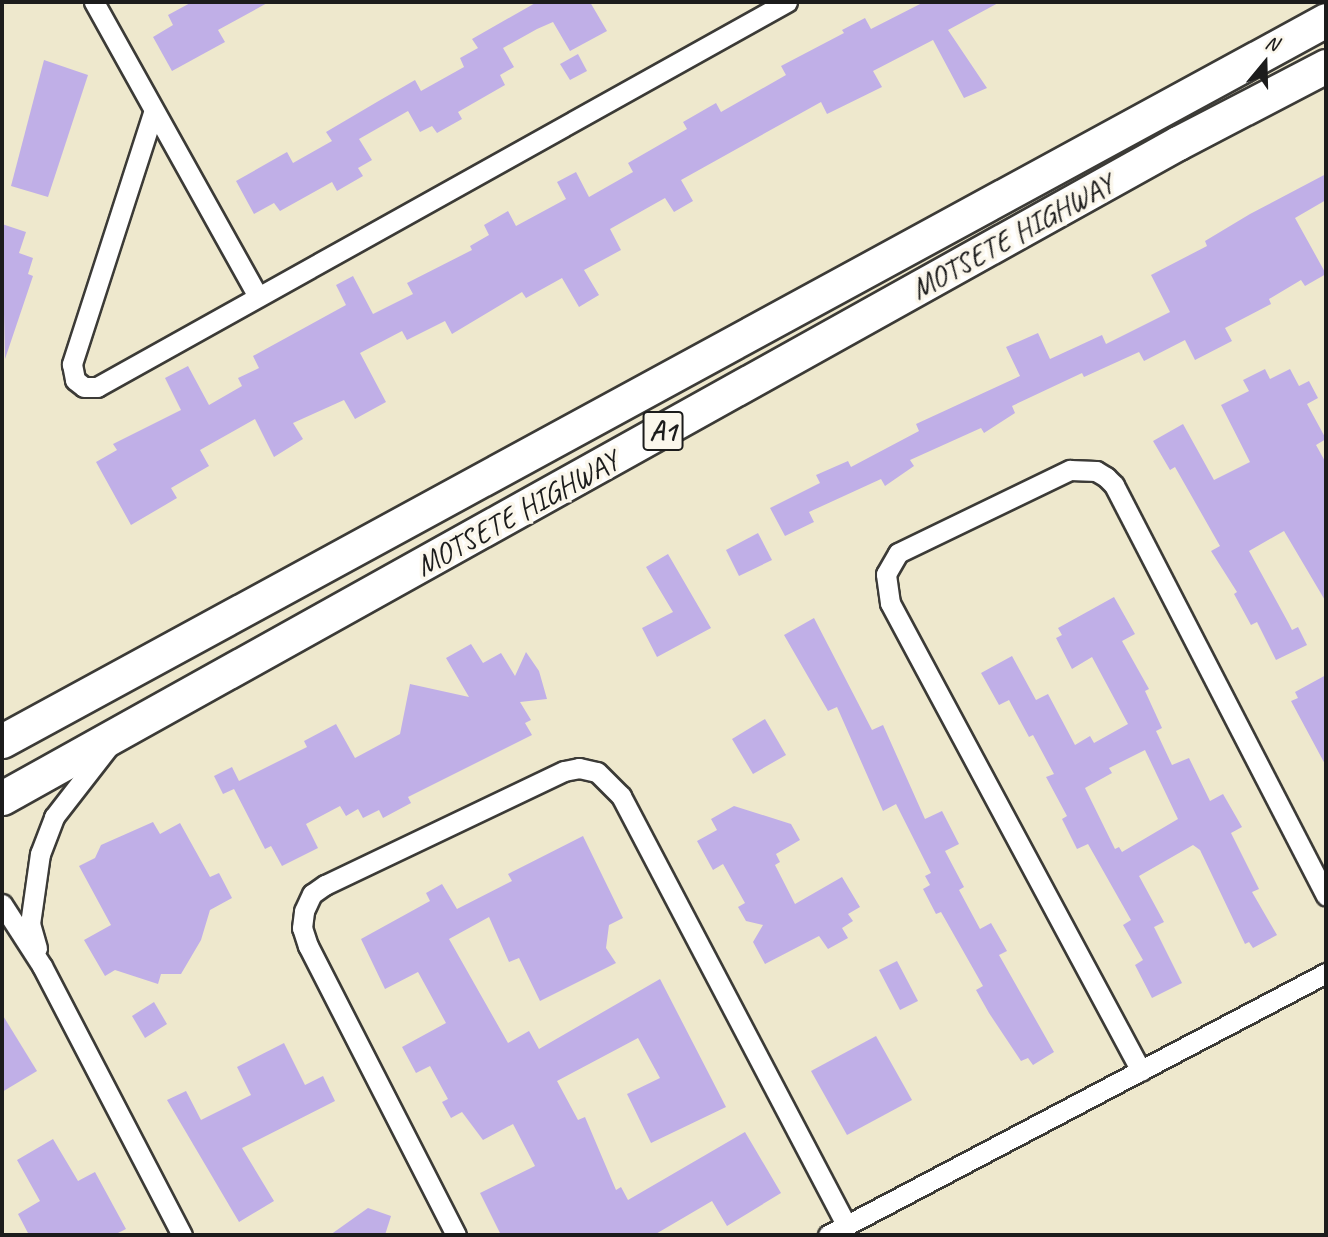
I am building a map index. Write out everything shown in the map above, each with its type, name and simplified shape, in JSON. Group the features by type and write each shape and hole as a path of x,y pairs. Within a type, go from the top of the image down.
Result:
{"highway":[{"name":"MOTSETE HIGHWAY","path":"2,741 1326,20"},
{"name":"MOTSETE HIGHWAY","path":"2,798 1178,143 1326,66"}],"street":[{"path":"94,2 153,113 257,295"},
{"path":"153,113 72,365 75,380 84,387 97,387 257,295 787,2"},
{"path":"1141,1071 890,603 886,574 898,553 1070,470 1096,471 1106,477 1121,498 1326,895"},
{"path":"42,966 30,924 40,854 54,817 117,736"},
{"path":"456,1235 308,946 302,928 304,911 312,894 325,885 564,771 579,768 597,772 621,796 846,1225"},
{"path":"2,904 42,966 182,1235"},
{"path":"828,1235 1326,973"}],"building":[{"path":"192,2 269,2 218,30 225,42 172,71 153,37 173,25 168,15"},
{"path":"537,2 590,2 607,31 570,51 553,22 537,29 503,48 514,67 500,75 505,85 458,112 462,119 437,133 432,126 420,132 408,111 359,139 372,160 358,168 363,176 337,191 332,182 280,211 274,203 254,214 236,181 287,152 293,163 332,141 326,132 415,80 421,91 464,67 460,58 478,48 472,39"},
{"path":"924,2 1000,2 948,30 987,88 964,98 933,40 873,71 882,87 827,114 821,102 681,180 693,201 674,212 665,198 610,229 621,250 584,270 599,295 579,307 562,278 526,298 522,292 452,334 445,321 407,340 402,331 360,353 386,402 355,419 344,400 293,423 303,439 274,457 255,419 200,450 209,466 171,488 177,498 131,525 96,462 117,450 113,444 181,410 165,378 188,366 209,405 242,386 238,378 259,368 253,356 346,305 336,285 353,276 373,314 413,294 407,283 472,250 470,246 489,235 484,225 508,211 516,226 566,199 557,182 576,172 589,197 633,172 628,163 687,129 683,122 716,103 721,112 786,75 781,66 844,33 842,30 865,18 871,29"},
{"path":"578,54 587,71 570,80 560,64"},
{"path":"44,60 88,75 48,197 11,186"},
{"path":"1326,174 1326,200 1295,218 1326,274 1305,286 1301,280 1269,299 1271,304 1225,328 1232,341 1195,360 1185,340 1144,361 1139,352 1084,377 1082,373 1012,406 1015,413 984,433 981,428 910,460 914,466 885,486 881,479 809,512 814,522 785,536 770,508 820,483 816,475 848,461 851,467 919,431 916,424 1020,376 1006,347 1038,333 1050,359 1102,335 1106,344 1170,312 1151,275 1207,246 1205,241 1250,214"},
{"path":"2,224 26,232 19,253 33,258 28,274 33,276 5,359"},
{"path":"1265,369 1270,379 1290,369 1299,386 1309,381 1318,398 1307,404 1326,439 1316,445 1326,463 1326,602 1284,531 1249,551 1292,630 1298,627 1307,645 1276,660 1257,622 1251,625 1234,594 1237,592 1211,551 1220,546 1175,467 1170,470 1153,441 1183,424 1214,480 1250,462 1221,405 1249,391 1243,380"},
{"path":"758,533 772,560 739,576 726,550"},
{"path":"668,554 711,628 657,657 642,628 673,612 646,567"},
{"path":"1114,597 1135,634 1122,641 1149,689 1145,691 1162,728 1156,731 1172,765 1189,758 1210,801 1223,794 1242,827 1231,833 1259,889 1252,892 1277,935 1253,948 1249,942 1245,944 1200,850 1193,845 1139,876 1164,922 1154,927 1182,983 1152,998 1135,965 1143,960 1123,925 1131,920 1088,844 1077,849 1062,819 1067,816 1046,777 1054,774 1033,735 1029,737 1009,700 999,705 981,673 1012,656 1036,700 1048,694 1075,745 1090,736 1094,743 1128,724 1092,657 1072,669 1056,638 1062,635 1058,628","holes":["1145,750 1178,819 1122,852 1119,847 1115,849 1085,788 1112,773 1109,768"]},
{"path":"814,618 872,730 883,725 925,819 942,811 959,844 945,851 964,887 959,890 980,929 991,923 1007,951 999,955 1054,1052 1033,1065 1028,1058 1021,1061 989,1013 976,990 983,986 941,912 936,914 923,889 930,885 925,876 931,873 896,804 883,811 837,707 828,711 784,635"},
{"path":"471,644 483,663 501,653 515,676 526,652 539,671 547,699 520,702 531,720 525,723 532,735 408,797 411,803 383,818 379,810 363,818 358,809 346,816 340,806 306,824 318,848 282,866 271,846 265,849 234,789 223,794 214,776 232,767 239,781 307,747 304,741 336,724 355,758 400,734 410,684 469,697 446,658"},
{"path":"1326,675 1326,766 1291,701 1298,698 1295,692"},
{"path":"765,719 786,755 753,774 732,739"},
{"path":"734,806 791,824 800,840 776,854 780,862 775,865 795,904 842,877 860,907 848,914 853,921 842,928 848,938 828,949 819,936 765,964 753,942 763,925 746,921 738,907 745,903 723,864 713,870 697,841 717,830 711,819"},
{"path":"153,822 160,834 180,823 210,877 219,873 232,898 210,910 201,940 181,974 161,974 158,984 115,970 105,976 84,940 111,925 79,866 95,858 101,845"},
{"path":"583,836 623,918 609,925 606,948 616,963 540,1001 519,958 509,962 489,917 449,939 508,1043 529,1031 539,1049 660,979 726,1107 651,1143 627,1094 660,1078 638,1038 557,1081 578,1120 585,1117 616,1190 621,1187 628,1200 745,1132 781,1193 727,1226 712,1201 654,1235 501,1235 480,1193 535,1166 513,1124 483,1140 462,1112 451,1118 442,1102 448,1099 430,1066 416,1073 402,1047 446,1023 418,972 385,989 361,939 430,901 426,893 442,884 457,909 512,881 508,874"},
{"path":"897,961 918,1001 900,1010 879,970"},
{"path":"154,1002 167,1024 145,1038 132,1016"},
{"path":"2,1014 37,1071 2,1092"},
{"path":"876,1036 912,1100 847,1135 811,1071"},
{"path":"284,1043 305,1085 323,1076 335,1101 242,1148 274,1201 239,1222 167,1100 186,1091 201,1120 251,1095 237,1067"},
{"path":"53,1139 78,1181 95,1172 126,1229 114,1235 29,1235 18,1214 40,1201 17,1160"},
{"path":"368,1208 391,1216 385,1235 330,1235"}]}
